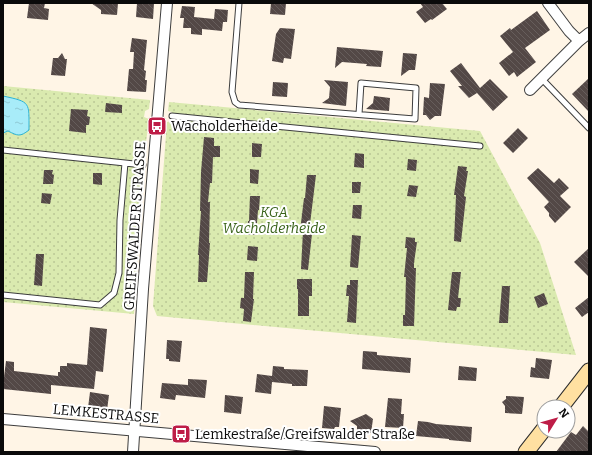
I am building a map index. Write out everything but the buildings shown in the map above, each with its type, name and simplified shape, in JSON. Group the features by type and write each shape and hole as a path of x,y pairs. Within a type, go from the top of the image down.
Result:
{"main road":[{"path":"567,399 586,374"},
{"path":"526,452 536,439"}],"street":[{"name":"GREIFSWALDER STRASSE","path":"133,452 143,289 167,3"},
{"path":"548,3 569,31 579,41"},
{"path":"530,90 589,33"},
{"name":"LEMKESTRASSE","path":"3,419 375,452"}],"lane":[{"path":"239,3 232,92 235,102 239,106 358,114 415,120 416,88 361,83 358,114"},
{"path":"541,78 589,128"},
{"path":"172,116 480,146"},
{"path":"3,150 143,165"},
{"path":"3,295 100,305 114,294 119,273 120,220 125,163"}],"green space":[{"path":"3,86 150,100 149,109 145,111 144,117 149,119 143,165 134,314 3,302 3,133 8,131 29,130 29,109 24,102 3,96"},
{"name":"KGA Wacholderheide","path":"169,102 480,131 540,243 576,355 157,316 153,306 167,122 172,121 172,112 168,111"}],"water":[{"path":"3,96 24,102 28,109 29,130 21,135 8,131 3,133"}],"place":[{"name":"Wacholderheide","path":"157,126"},
{"name":"Lemkestraße/Greifswalder Straße","path":"181,434"}]}
